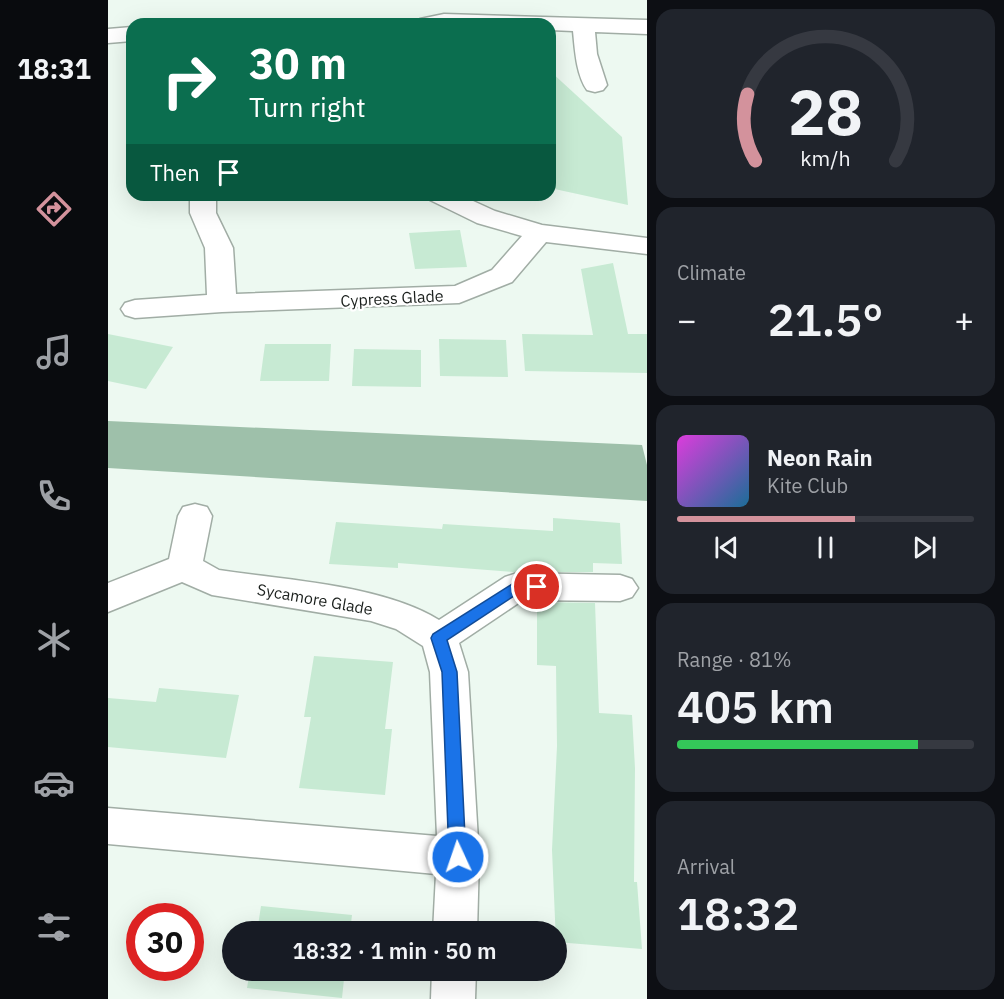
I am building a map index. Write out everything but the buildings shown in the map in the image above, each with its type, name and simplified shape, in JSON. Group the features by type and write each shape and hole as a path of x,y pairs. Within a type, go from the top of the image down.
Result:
{"street":[{"path":"556,23 647,27"},
{"path":"584,24 586,54 595,85"},
{"path":"108,36 126,34"},
{"path":"203,201 203,213 219,248 222,303"},
{"path":"451,201 486,218 538,233 647,246"},
{"name":"Cypress Glade","path":"135,309 222,303 459,294 502,276 538,233"},
{"path":"108,598 184,567 195,516"},
{"name":"Sycamore Glade","path":"184,567 212,582 372,607 409,619 439,638"},
{"path":"456,921 458,857 449,672 439,638 517,586 620,588"},
{"path":"108,826 458,857"},
{"path":"453,999 454,981"}],"green space":[{"path":"108,421 642,445 647,465 647,501 108,468"}],"route":[{"path":"458,857 449,672 439,638 517,586 537,587"}]}
